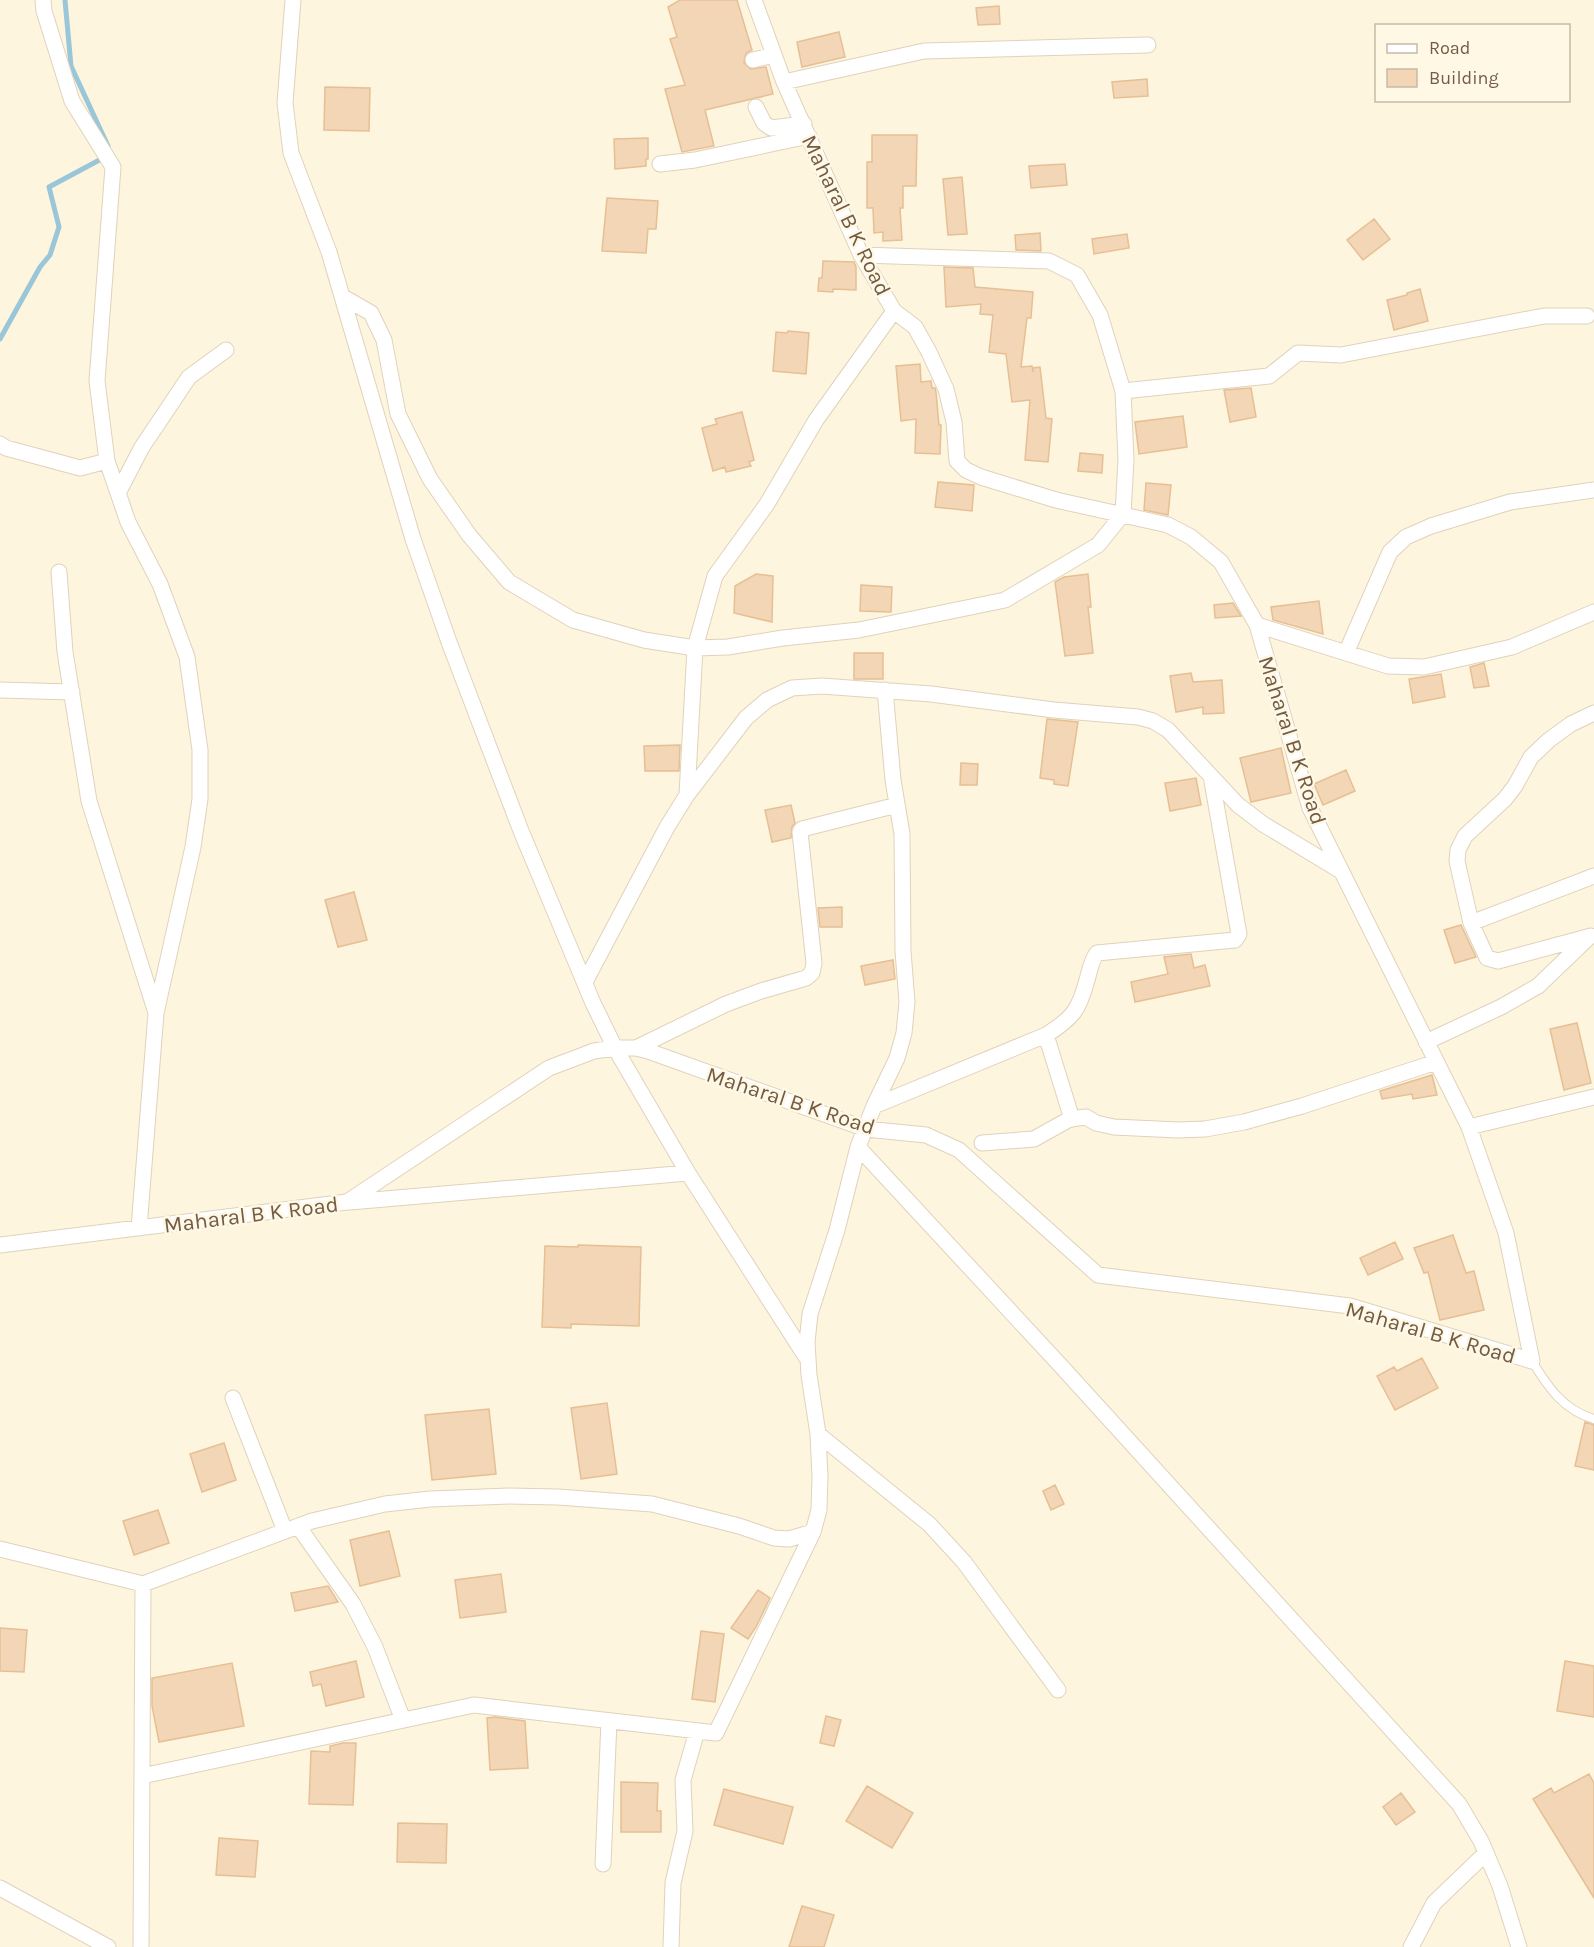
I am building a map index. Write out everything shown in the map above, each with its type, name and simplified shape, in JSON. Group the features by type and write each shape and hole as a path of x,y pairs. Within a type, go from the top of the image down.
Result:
{"street":[{"path":"43,0 44,11 72,101 113,167 97,381 107,461 128,522 160,584 187,657 200,750 200,799 193,847 156,1013 139,1228"},
{"path":"293,0 285,103 291,153 329,252 413,539 449,642 521,831 615,1048 688,1173 808,1359"},
{"name":"Maharal B K Road","path":"0,1245 347,1203 549,1068 594,1051 636,1048 866,1129 926,1135 959,1150 1098,1275 1350,1306 1532,1361 1506,1233 1469,1127 1310,808 1257,625 1221,562 1191,537 1168,525 1056,500 966,470 957,461 954,422 946,389 915,327 894,311 861,255 784,82 754,0"},
{"path":"784,82 924,51 1148,45"},
{"path":"753,60 774,55"},
{"path":"756,107 765,123 771,128 807,130"},
{"path":"660,164 695,160 807,130"},
{"path":"343,297 371,313 384,340 398,414 430,479 469,535 509,582 573,620 644,640 695,648 728,647 783,638 859,630 1005,600 1098,545 1123,514 1126,460 1123,391 1100,315 1077,275 1049,261 861,255"},
{"path":"687,795 695,648 715,576 767,504 816,420 894,311"},
{"path":"1123,391 1269,376 1298,353 1341,355 1545,316 1587,316"},
{"path":"118,493 142,447 189,377 226,350"},
{"path":"0,444 6,448 80,468 107,461"},
{"path":"1346,653 1390,552 1406,537 1431,526 1510,502 1594,490"},
{"path":"58,572 65,652 89,801 156,1013"},
{"path":"1257,625 1388,666 1424,667 1512,647 1594,612"},
{"path":"585,982 667,827 687,795 746,718 767,700 792,688 822,686 931,694 1153,720 1168,730 1238,805 1263,824 1341,871"},
{"path":"0,690 72,692"},
{"path":"142,1776 474,1705 716,1733 813,1532 819,1510 818,1434 807,1342 810,1314 837,1230 858,1147 874,1106 897,1058 904,1034 907,1002 903,951 902,834 885,690"},
{"path":"1592,936 1498,961 1487,958 1471,923 1457,861 1458,850 1465,836 1505,799 1532,757 1549,740 1571,724 1594,713"},
{"path":"874,1106 1046,1035 1066,1022 1082,1002 1092,959 1097,953 1229,942 1237,937 1239,934 1211,776"},
{"path":"636,1048 726,1004 806,978 812,973 814,963 800,832 802,829 897,806"},
{"path":"1471,923 1594,876"},
{"path":"1426,1042 1501,1007 1538,986 1592,936"},
{"path":"1046,1035 1072,1119"},
{"path":"982,1143 1034,1138 1072,1119 1086,1117 1096,1123 1114,1127 1178,1130 1204,1129 1244,1122 1436,1062"},
{"path":"1469,1127 1594,1097"},
{"path":"858,1147 1061,1366 1459,1804 1486,1853 1500,1886 1519,1947"},
{"path":"347,1203 688,1173"},
{"path":"233,1398 291,1528 353,1604 375,1647 404,1720"},
{"path":"818,1434 929,1524 964,1562 1058,1690"},
{"path":"0,1549 143,1584 312,1521 385,1504 509,1496 652,1504 739,1526 774,1538 789,1539 813,1532"},
{"path":"141,1947 143,1584"},
{"path":"603,1864 609,1721"},
{"path":"671,1947 673,1883 685,1831 683,1780 697,1731"},
{"path":"1411,1947 1434,1903 1486,1853"},
{"path":"0,1888 108,1947"}],"lane":[{"path":"1532,1361 1549,1388 1566,1406 1594,1419"}],"building":[{"path":"680,0 737,0 752,50 746,53 744,63 751,69 766,67 773,94 705,110 714,146 682,152 665,89 685,85 670,39 677,37 668,7"},
{"path":"999,6 1000,24 978,25 976,8"},
{"path":"839,32 845,57 802,67 797,42"},
{"path":"1147,79 1148,96 1114,98 1112,82"},
{"path":"325,87 370,88 369,131 324,130"},
{"path":"872,135 917,135 916,186 903,186 903,208 900,208 902,240 883,241 883,232 874,233 873,208 867,208 867,162 872,162"},
{"path":"648,138 646,166 615,169 614,139"},
{"path":"1065,164 1067,185 1031,188 1029,166"},
{"path":"962,177 967,234 948,235 943,179"},
{"path":"607,198 658,201 656,229 648,229 646,253 602,251"},
{"path":"1374,219 1390,239 1363,260 1347,240"},
{"path":"1040,233 1041,251 1016,250 1015,235"},
{"path":"1127,234 1129,248 1094,254 1092,239"},
{"path":"823,261 854,262 856,290 818,291 819,278 822,278"},
{"path":"944,267 973,268 975,287 1033,292 1031,318 1027,318 1021,367 1032,366 1033,372 1033,368 1040,367 1046,418 1052,419 1048,462 1025,460 1030,400 1012,402 1006,354 989,352 993,315 980,314 981,304 946,307"},
{"path":"1420,289 1428,321 1394,330 1387,300"},
{"path":"788,331 809,333 806,374 773,371 776,332 787,333"},
{"path":"920,364 921,382 931,381 932,388 935,388 936,392 939,425 941,425 940,454 915,453 916,419 901,421 896,366"},
{"path":"1251,388 1256,417 1230,422 1224,390"},
{"path":"742,412 754,460 749,462 751,466 726,472 725,467 713,471 702,428 717,424 715,419"},
{"path":"1183,416 1187,447 1139,454 1135,422"},
{"path":"1080,453 1103,455 1102,473 1078,471"},
{"path":"938,482 974,485 972,511 935,507"},
{"path":"1146,483 1171,485 1168,515 1144,510"},
{"path":"756,574 773,576 772,622 734,613 735,586"},
{"path":"1088,574 1091,607 1088,607 1093,653 1065,656 1055,582 1064,577"},
{"path":"861,585 892,587 891,612 860,611"},
{"path":"1319,601 1323,634 1273,620 1271,607"},
{"path":"1233,603 1241,616 1215,618 1214,605"},
{"path":"854,653 883,653 883,679 854,679"},
{"path":"1484,663 1489,686 1474,688 1470,667"},
{"path":"1191,673 1193,682 1222,680 1224,713 1203,714 1203,707 1176,712 1170,676"},
{"path":"1441,674 1445,697 1413,703 1409,679"},
{"path":"1047,719 1078,722 1068,786 1054,784 1054,780 1040,778"},
{"path":"680,745 679,771 645,771 644,746"},
{"path":"1281,748 1291,793 1251,802 1240,758"},
{"path":"961,763 978,764 977,785 960,785"},
{"path":"1346,770 1355,791 1323,805 1314,784"},
{"path":"1196,778 1201,805 1170,811 1165,783"},
{"path":"791,805 795,823 792,827 791,838 772,842 765,810"},
{"path":"354,892 367,940 338,947 325,900"},
{"path":"842,907 842,927 820,927 818,908"},
{"path":"1461,925 1476,957 1455,963 1444,930"},
{"path":"1191,954 1194,968 1205,965 1210,986 1135,1002 1131,982 1168,974 1164,957"},
{"path":"893,960 895,979 865,985 861,966"},
{"path":"1577,1023 1591,1083 1564,1090 1550,1029"},
{"path":"1432,1075 1437,1095 1413,1099 1412,1094 1382,1099 1380,1091"},
{"path":"1453,1235 1466,1273 1474,1271 1484,1310 1440,1320 1428,1272 1424,1273 1414,1248"},
{"path":"1395,1242 1403,1259 1368,1275 1360,1258"},
{"path":"578,1245 641,1247 639,1326 571,1324 571,1328 542,1327 545,1246 578,1247"},
{"path":"1422,1358 1438,1388 1395,1410 1377,1376 1394,1367 1397,1371"},
{"path":"607,1403 617,1474 581,1479 571,1408"},
{"path":"489,1409 496,1474 432,1480 425,1415"},
{"path":"1585,1422 1594,1425 1594,1470 1575,1466"},
{"path":"224,1443 236,1480 202,1492 190,1454"},
{"path":"1055,1485 1064,1504 1051,1510 1043,1491"},
{"path":"158,1510 169,1543 134,1555 123,1521"},
{"path":"389,1531 400,1576 360,1586 350,1540"},
{"path":"501,1574 506,1612 460,1618 455,1580"},
{"path":"328,1586 338,1602 295,1611 291,1593"},
{"path":"758,1590 770,1598 748,1639 731,1628"},
{"path":"0,1628 27,1630 24,1672 0,1671"},
{"path":"701,1631 724,1634 715,1702 692,1699"},
{"path":"356,1661 364,1697 326,1706 321,1684 313,1686 310,1672"},
{"path":"1565,1661 1594,1666 1594,1717 1557,1711"},
{"path":"232,1663 244,1726 159,1742 152,1706 152,1678"},
{"path":"826,1716 841,1720 834,1746 820,1743"},
{"path":"487,1718 525,1721 528,1768 490,1770"},
{"path":"356,1743 353,1805 309,1804 311,1751 330,1752 330,1746"},
{"path":"1589,1774 1594,1783 1594,1898 1533,1799 1551,1788 1554,1793"},
{"path":"621,1782 658,1783 657,1811 661,1811 661,1832 621,1832"},
{"path":"867,1786 913,1813 892,1848 846,1821"},
{"path":"724,1789 793,1807 783,1844 714,1825"},
{"path":"1401,1793 1415,1812 1396,1825 1383,1807"},
{"path":"398,1823 447,1824 446,1863 397,1862"},
{"path":"219,1838 258,1841 255,1877 216,1875"},
{"path":"802,1906 834,1915 824,1947 789,1947"}],"waterway":[{"path":"65,0 71,66 108,146"},
{"path":"0,339 40,267 50,255 59,227 49,187 105,157"}]}
